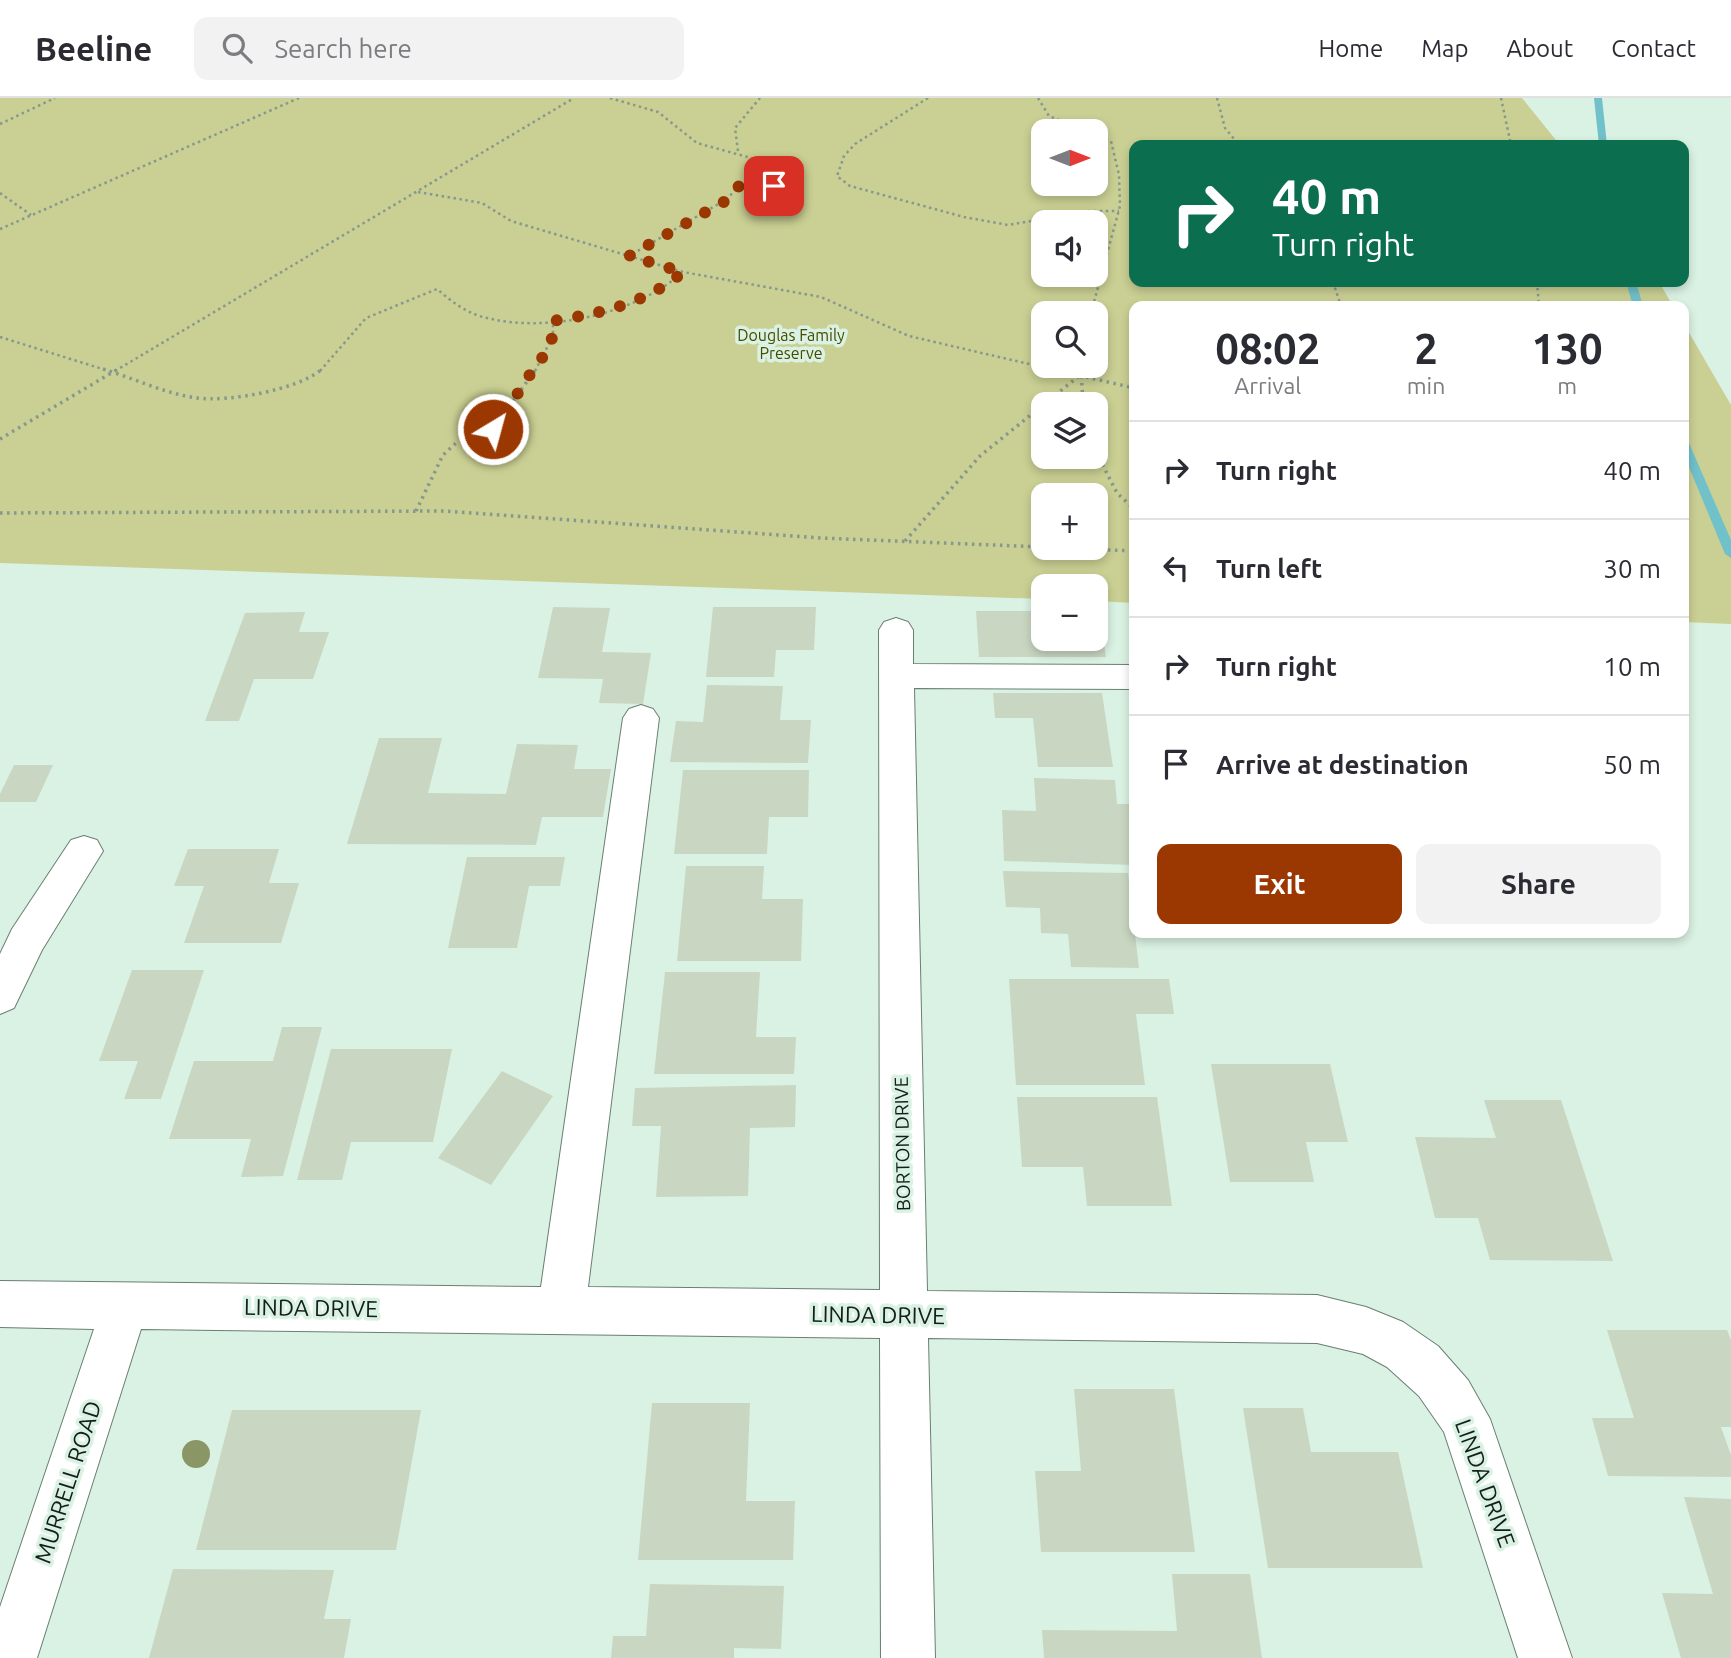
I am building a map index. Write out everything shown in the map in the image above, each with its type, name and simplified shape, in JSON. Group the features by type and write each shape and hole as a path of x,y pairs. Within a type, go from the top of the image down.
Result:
{"street":[{"name":"BORTON DRIVE","path":"895,630 908,1658"},
{"path":"896,676 1129,677"},
{"path":"561,1311 641,718"},
{"path":"0,996 26,941 84,851"},
{"name":"LINDA DRIVE","path":"0,1304 1317,1319 1352,1324 1386,1337 1417,1359 1445,1386 1465,1419 1545,1658"},
{"name":"MURRELL ROAD","path":"10,1658 125,1306"}],"path":[{"path":"0,124 55,98"},
{"path":"0,229 299,98"},
{"path":"0,439 574,98"},
{"path":"610,98 649,108 672,120 690,139 700,144 738,151 772,167 779,179 774,186 739,186 727,200 629,256"},
{"path":"738,151 735,128 760,98"},
{"path":"928,98 902,110 884,126 859,139 841,159 837,176 850,186 964,217 1009,225 1089,211 1119,211"},
{"path":"1038,98 1049,116 1057,119"},
{"path":"1217,98 1225,128 1235,140"},
{"path":"1501,98 1510,140"},
{"path":"1094,301 1119,211 1119,176 1111,141 1108,140"},
{"path":"418,192 482,203 511,220 683,272 821,297 909,336 1031,365"},
{"path":"0,194 31,215"},
{"path":"0,337 197,398 247,396 283,387 318,372 366,318 437,289 449,303 481,317 539,323 596,314 632,303 660,291 683,272"},
{"path":"416,511 439,463 457,442 482,437 493,429 509,410 529,375 543,360 554,334 553,321"},
{"path":"1060,392 1077,378"},
{"path":"1088,378 1129,387"},
{"path":"904,542 980,456 1031,415"},
{"path":"1105,469 1117,493 1129,504"},
{"path":"0,513 416,511 904,542 1031,547"},
{"path":"1108,550 1129,551"}],"green space":[{"name":"Douglas Family Preserve","path":"0,98 1522,98 1556,140 1129,140 1129,287 1662,287 1670,301 1129,301 1129,603 1108,602 1108,574 1031,574 1031,599 0,563"},
{"path":"1689,333 1731,405 1731,624 1689,622"}],"building":[{"path":"553,607 610,608 602,652 651,653 643,704 599,703 603,679 538,678"},
{"path":"713,607 816,607 814,650 776,650 774,677 706,677"},
{"path":"976,611 1031,611 1031,651 1105,651 1106,657 979,657"},
{"path":"305,612 299,632 329,632 313,679 254,679 239,721 205,721 245,613"},
{"path":"707,685 783,686 780,720 811,720 808,763 670,762 676,721 703,722"},
{"path":"993,693 1102,693 1113,767 1038,767 1033,718 995,718"},
{"path":"379,738 442,738 428,793 506,794 517,744 578,745 574,769 611,769 603,817 542,817 536,845 347,844"},
{"path":"14,765 53,765 36,802 0,802 0,794"},
{"path":"683,770 809,770 808,817 769,817 767,854 674,854"},
{"path":"1034,778 1115,780 1117,804 1129,804 1129,865 1004,861 1002,810 1036,811"},
{"path":"188,849 279,849 269,883 299,883 281,943 184,943 204,886 174,886"},
{"path":"467,857 565,857 560,886 529,886 517,948 448,948"},
{"path":"686,866 764,866 762,899 803,899 801,961 677,961"},
{"path":"1003,871 1128,873 1129,938 1136,938 1139,968 1071,967 1068,934 1041,933 1040,908 1006,907"},
{"path":"132,970 204,970 161,1099 124,1099 138,1061 99,1061"},
{"path":"665,972 760,972 756,1037 796,1037 794,1074 654,1074"},
{"path":"1009,979 1169,979 1174,1014 1136,1014 1145,1085 1016,1085"},
{"path":"282,1027 322,1027 283,1176 241,1177 251,1139 169,1139 194,1061 273,1061"},
{"path":"331,1049 452,1049 433,1142 351,1142 342,1180 297,1180"},
{"path":"1211,1064 1330,1064 1348,1142 1306,1142 1314,1182 1230,1182"},
{"path":"502,1071 553,1096 491,1185 438,1158"},
{"path":"796,1085 795,1127 750,1128 748,1196 656,1197 661,1126 632,1126 635,1088"},
{"path":"1017,1097 1157,1097 1172,1206 1087,1206 1083,1167 1022,1167"},
{"path":"1484,1100 1561,1100 1613,1261 1490,1260 1478,1218 1435,1218 1415,1137 1496,1138"},
{"path":"1607,1330 1727,1330 1731,1340 1731,1427 1721,1427 1731,1455 1731,1477 1608,1476 1592,1418 1634,1418"},
{"path":"1074,1389 1174,1389 1195,1552 1041,1552 1035,1471 1081,1471"},
{"path":"652,1403 750,1403 746,1501 795,1501 793,1560 638,1560"},
{"path":"1243,1408 1303,1408 1311,1452 1398,1452 1423,1568 1268,1568"},
{"path":"232,1410 421,1410 396,1550 196,1550"},
{"path":"1684,1497 1731,1499 1731,1658 1681,1658 1662,1593 1713,1594"},
{"path":"173,1569 334,1570 324,1619 351,1619 344,1658 149,1658"},
{"path":"1172,1574 1250,1574 1262,1658 1044,1658 1042,1630 1177,1631"},
{"path":"650,1584 784,1586 781,1649 734,1648 734,1658 611,1658 613,1636 646,1636"}],"waterway":[{"path":"1598,98 1602,140"},
{"path":"1632,287 1637,301"},
{"path":"1689,455 1731,554"}],"route":[{"path":"493,429 509,410 529,375 543,360 554,334 553,321 596,314 660,291 683,272 629,256 727,200 739,186 774,186"}]}
